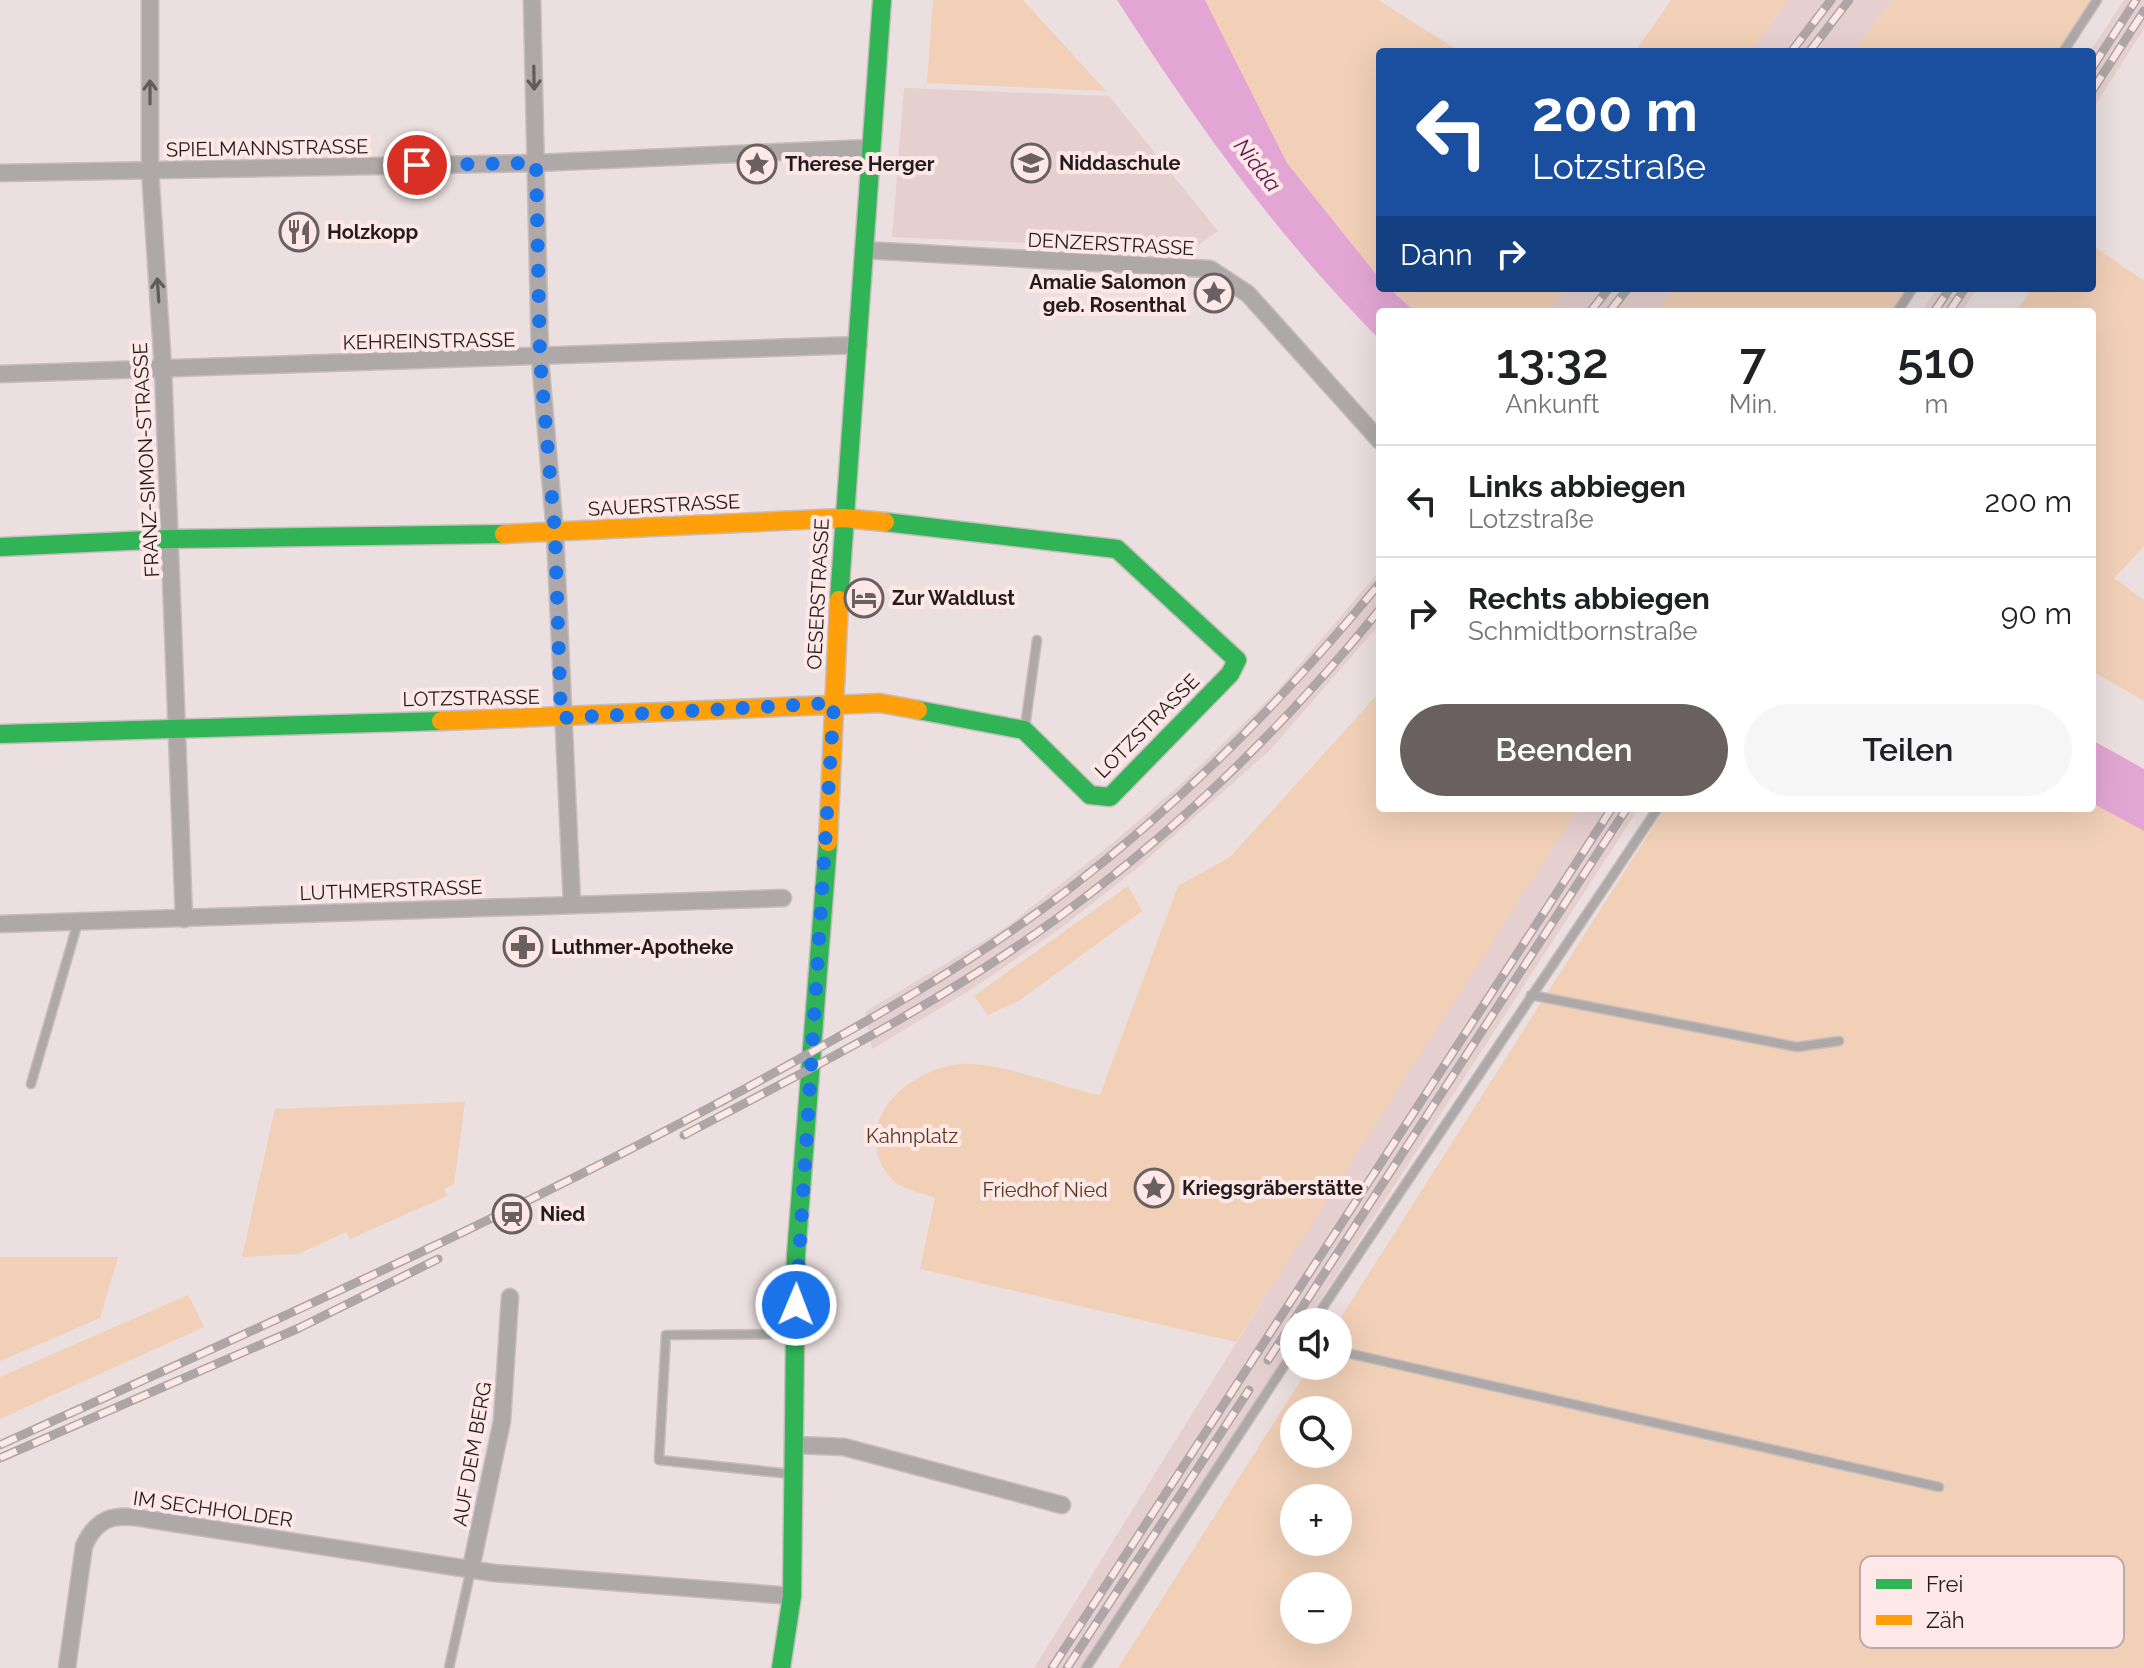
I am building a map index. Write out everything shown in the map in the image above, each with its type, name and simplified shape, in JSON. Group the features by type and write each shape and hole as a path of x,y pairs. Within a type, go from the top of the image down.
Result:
{"street":[{"name":"FRANZ-SIMON-STRASSE","path":"150,0 150,170 163,368 184,919"},
{"path":"532,0 540,359 555,533 561,718 572,904"},
{"name":"OESERSTRASSE","path":"781,1668 792,1596 797,1243 818,987 843,518 859,345 869,148 882,0"},
{"name":"SPIELMANNSTRASSE","path":"0,173 536,163 869,148"},
{"name":"DENZERSTRASSE","path":"863,250 1210,269 1248,294 1376,437"},
{"name":"KEHREINSTRASSE","path":"0,374 540,359 859,345"},
{"name":"SAUERSTRASSE","path":"0,547 170,539 555,533 843,518 1052,539 1117,549 1237,660"},
{"name":"LOTZSTRASSE","path":"0,734 561,718 880,703 1024,730 1090,795 1110,797 1230,674 1237,660"},
{"name":"LUTHMERSTRASSE","path":"0,924 783,898"},
{"name":"AUF DEM BERG","path":"471,1568 502,1421 510,1297"},
{"path":"796,1445 844,1447 1062,1505"},
{"name":"IM SECHHOLDER","path":"67,1668 84,1546 91,1531 110,1517 160,1521 494,1573 792,1596"}],"lane":[{"path":"2066,48 2097,0"},
{"path":"1024,730 1037,640"},
{"path":"1322,1308 1655,812"},
{"path":"31,1084 78,922"},
{"path":"1531,995 1797,1047 1839,1041"},
{"path":"794,1475 659,1460 666,1335 795,1334"},
{"path":"1352,1354 1939,1487"},
{"path":"1086,1668 1280,1372"},
{"path":"449,1668 471,1568"}],"shaded area":[{"path":"1788,0 1893,0 1856,48 1753,48"},
{"path":"2124,0 2144,0 2144,29 2096,104 2096,48 2093,48"},
{"name":"Niddaschule","path":"904,88 1109,96 1218,231 1191,250 892,237"},
{"path":"1563,292 1671,292 1659,308 1550,308"},
{"path":"1934,292 1974,292 1964,308 1924,308"},
{"path":"1376,575 1376,629 1270,750 1141,865 1061,928 972,989 872,1049 865,1012 1005,928 1115,841 1182,783 1276,692"},
{"path":"1575,812 1636,812 1315,1308 1280,1308 1280,1363 1082,1668 1034,1668 1350,1160"}],"green space":[{"path":"933,0 1023,0 1106,91 927,83"},
{"path":"1205,0 1378,0 1455,48 1376,48 1376,274 1287,163"},
{"path":"1671,0 1788,0 1753,48 1638,48"},
{"path":"1893,0 2097,0 2066,48 1856,48"},
{"path":"2096,248 2144,281 2144,546 2114,578 2144,600 2144,701 2096,673 2096,308 2019,308 2029,292 2096,292"},
{"path":"1393,292 1563,292 1550,308 1411,308"},
{"path":"1671,292 1910,292 1900,308 1659,308"},
{"path":"1376,696 1376,812 1575,812 1236,1342 920,1269 935,1198 895,1182 878,1157 876,1136 881,1116 893,1098 929,1072 951,1065 973,1064 1100,1095 1178,886 1230,857"},
{"path":"2096,805 2144,831 2144,1668 1118,1668 1280,1413 1280,1468 1352,1468 1352,1396 1291,1396 1301,1380 1352,1380 1352,1308 1347,1308 1662,812 2096,812"},
{"path":"1128,886 1142,911 1020,1000 988,1015 974,996"},
{"path":"465,1102 454,1184 444,1189 447,1196 350,1239 346,1232 298,1254 242,1257 275,1109"},
{"path":"0,1257 118,1257 100,1318 0,1361"},
{"path":"188,1295 204,1327 0,1419 0,1377"}],"water":[{"name":"Nidda","path":"1117,0 1205,0 1287,163 1376,274 1376,292 1393,292 1411,308 1376,308 1376,336 1272,219 1177,91"},
{"path":"2096,742 2144,769 2144,831 2096,805"}],"railway":[{"path":"1794,48 1831,0"},
{"path":"1812,48 1849,0"},
{"path":"2096,62 2136,0"},
{"path":"2096,85 2144,11"},
{"path":"1593,308 1606,292"},
{"path":"1612,308 1625,292"},
{"path":"1937,308 1947,292"},
{"path":"1952,308 1962,292"},
{"path":"0,1445 379,1272 567,1181 752,1085 954,969 1069,889 1194,783 1271,706 1376,588"},
{"path":"684,1135 833,1057 931,1001 1071,908 1155,841 1235,768 1310,690 1376,614"},
{"path":"1052,1668 1609,812"},
{"path":"1268,1360 1624,812"},
{"path":"0,1458 299,1328 438,1259"},
{"path":"1067,1668 1249,1390"}],"traffic: fast":[{"path":"839,600 882,0"},
{"path":"885,522 1117,549 1237,660 1230,674 1110,797 1090,795 1024,730 918,710"},
{"path":"0,547 170,539 504,534"},
{"path":"0,734 441,721"},
{"path":"781,1668 792,1596 796,1255 828,842"}],"traffic: slow":[{"path":"504,534 843,518 885,522"},
{"path":"828,842 839,600"},
{"path":"441,721 880,703 918,710"}],"place":[{"name":"Niddaschule","path":"1031,163"},
{"name":"Therese Herger","path":"757,164"},
{"name":"Holzkopp","path":"299,232"},
{"name":"Amalie Salomon geb. Rosenthal","path":"1214,293"},
{"name":"Zur Waldlust","path":"864,598"},
{"name":"Luthmer-Apotheke","path":"523,947"},
{"name":"Kriegsgräberstätte","path":"1154,1188"},
{"name":"Nied","path":"512,1214"}],"route":[{"path":"417,165 536,163 540,359 555,533 561,718 834,703 830,816 797,1243 796,1305"}],"park label":[{"name":"Kahnplatz","path":"912,1136"},
{"name":"Friedhof Nied","path":"1045,1190"}]}
